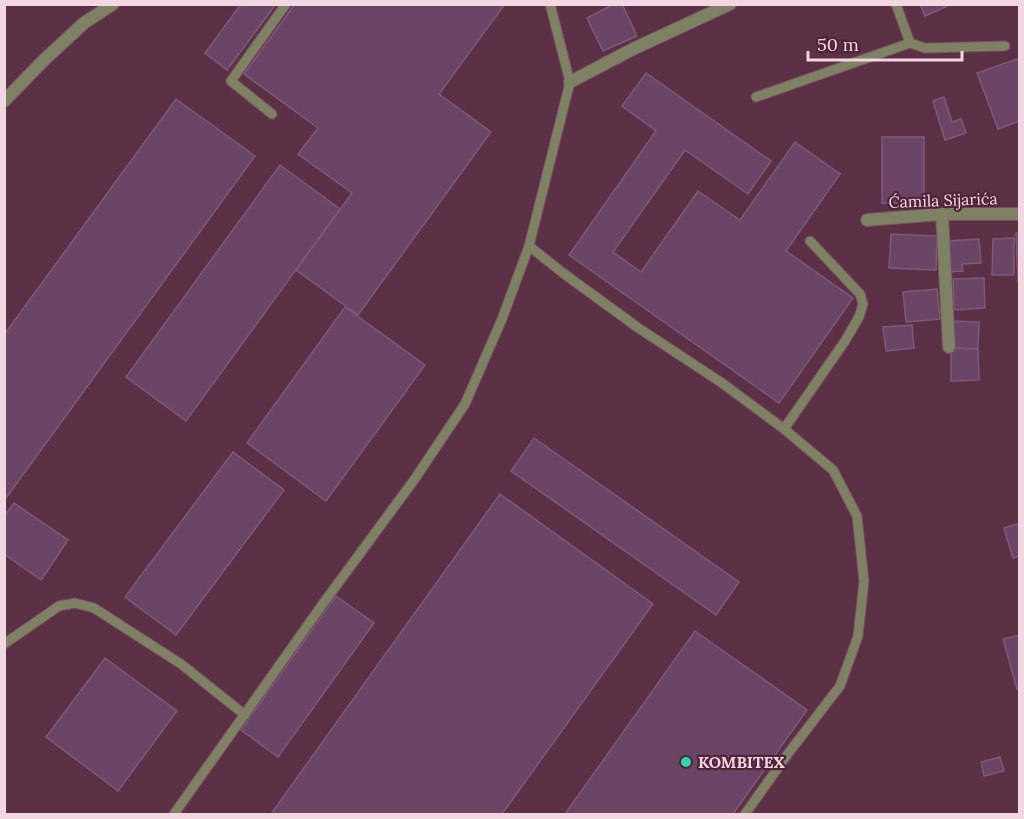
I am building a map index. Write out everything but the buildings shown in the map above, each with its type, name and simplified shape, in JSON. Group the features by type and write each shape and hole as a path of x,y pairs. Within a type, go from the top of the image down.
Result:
{"street":[{"path":"4,101 84,23 112,4"},
{"path":"570,82 633,49 730,4"},
{"path":"942,214 949,347"},
{"name":"Ćamila Sijarića","path":"867,220 942,214 1020,214"}],"lane":[{"path":"272,114 231,81 286,4"},
{"path":"174,814 414,480 465,404 502,319 529,246 570,82 550,4"},
{"path":"896,4 910,43"},
{"path":"756,96 910,43 925,48 1005,46"},
{"path":"784,429 845,341 859,317 862,304 860,294 810,241"},
{"path":"529,246 637,327 722,383 784,429 833,470 856,516 864,581 858,636 840,686 745,814"},
{"path":"4,644 59,606 75,603 94,608 181,664 245,715"}],"place":[{"name":"KOMBITEX","path":"686,762"}]}
